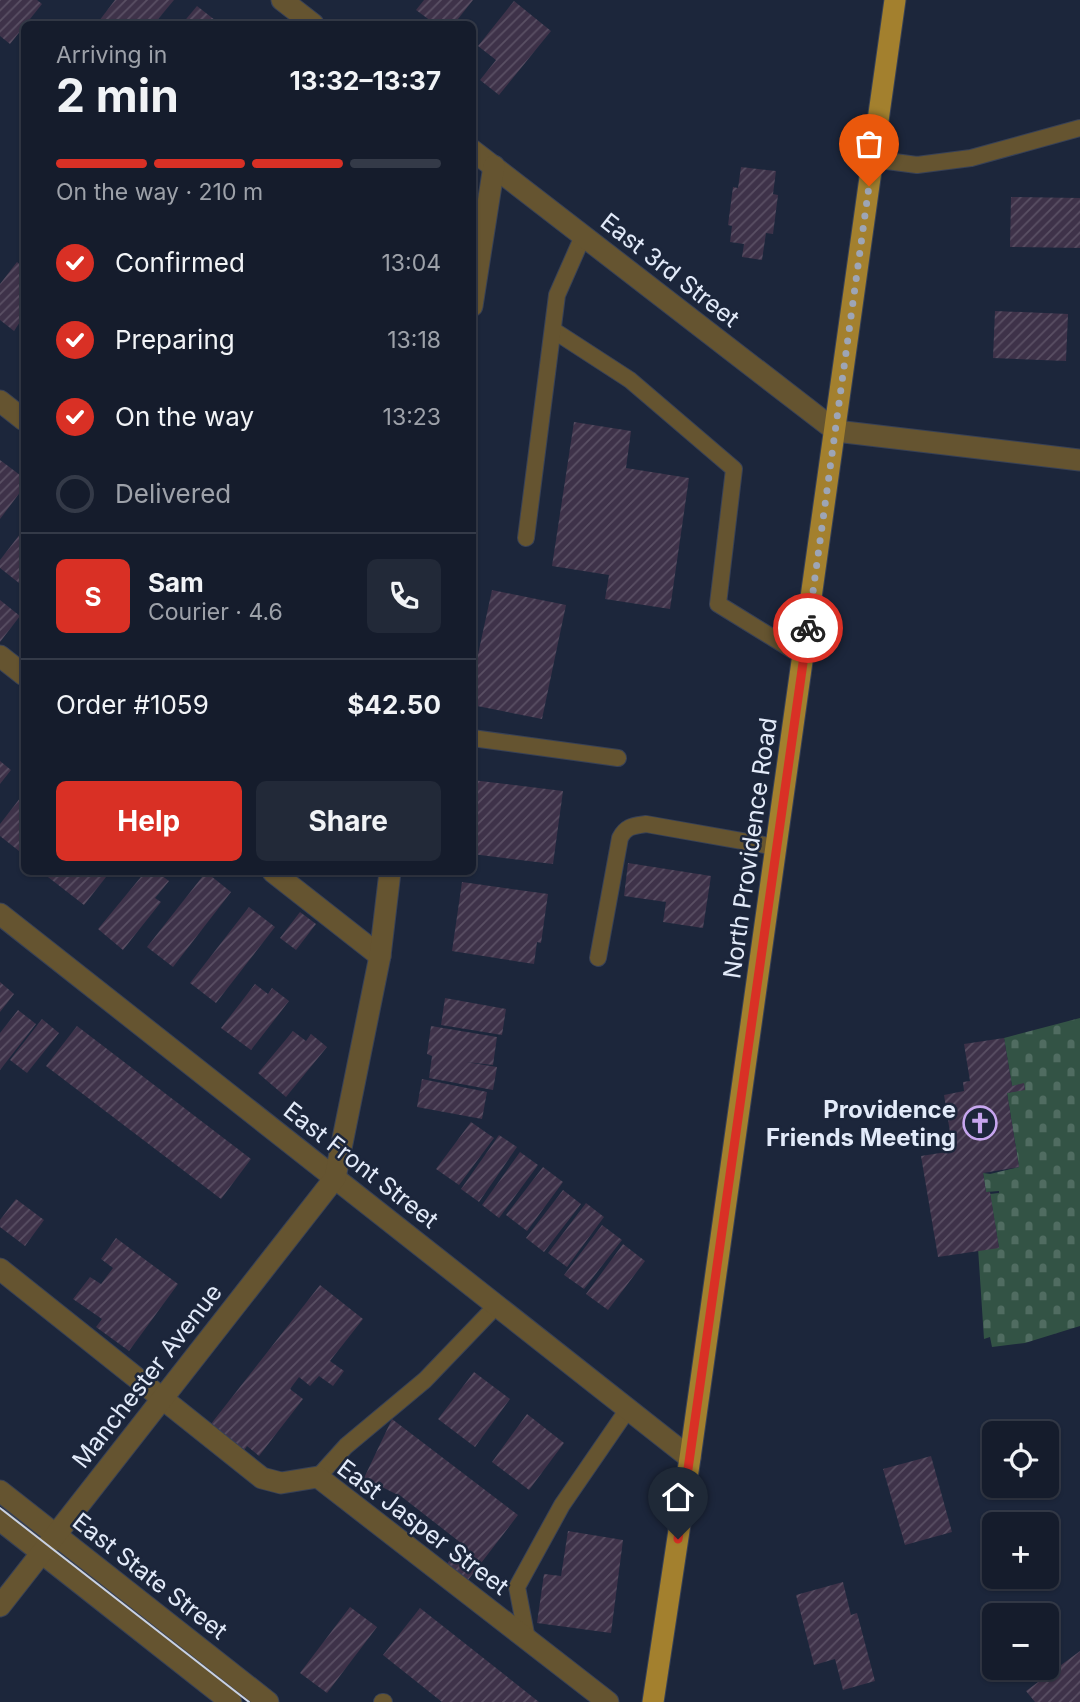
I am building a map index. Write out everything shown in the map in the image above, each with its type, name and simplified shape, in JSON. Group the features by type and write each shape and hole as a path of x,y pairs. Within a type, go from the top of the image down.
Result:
{"main road":[{"name":"North Providence Road","path":"653,1702 804,657 895,0"}],"street":[{"path":"282,0 309,21"},
{"name":"East 3rd Street","path":"476,153 836,431"},
{"path":"476,281 494,166"},
{"path":"0,401 21,418"},
{"path":"836,431 1080,460"},
{"path":"0,656 21,673"},
{"path":"277,875 380,956"},
{"path":"335,1178 380,956 390,875"},
{"name":"East Front Street","path":"0,914 690,1458"},
{"name":"Manchester Avenue","path":"0,1606 335,1178"},
{"name":"East Jasper Street","path":"0,1269 262,1478 281,1483 318,1477 608,1702"},
{"name":"East State Street","path":"0,1491 50,1545 231,1702"},
{"name":"East State Street","path":"0,1520 50,1545 268,1702"}],"lane":[{"path":"872,159 917,165 971,158 1080,128"},
{"path":"526,538 557,295 583,236"},
{"path":"553,330 630,380 734,469 718,604 804,657"},
{"path":"476,739 618,758"},
{"path":"598,958 620,838 624,830 646,824 776,848"},
{"path":"318,1477 346,1446 425,1380 497,1305"},
{"path":"527,1639 517,1587 562,1505 628,1409"}],"green space":[{"path":"1080,1018 1080,1326 1025,1343 992,1347 990,1337 984,1339 978,1248 999,1248 990,1194 999,1191 986,1192 983,1173 990,1174 1019,1167 1007,1093 1025,1089 1024,1084 1012,1086 1004,1038"}],"building":[{"path":"0,0 37,0 42,4 28,21 21,21 21,30 10,44 0,36"},
{"path":"115,0 174,0 156,21 99,21"},
{"path":"424,0 473,0 456,21 431,21 416,10"},
{"path":"514,1 551,31 499,95 480,80 496,60 478,46"},
{"path":"197,6 216,21 184,21"},
{"path":"741,167 776,171 773,194 778,195 773,234 766,233 762,260 742,257 744,244 730,242 732,226 728,225 733,187 738,188"},
{"path":"1011,197 1080,198 1080,248 1010,247"},
{"path":"17,262 21,265 21,320 14,331 0,320 0,284"},
{"path":"995,311 1068,314 1066,361 993,358"},
{"path":"574,422 631,431 626,468 689,478 670,609 605,599 609,575 552,566"},
{"path":"0,460 21,476 21,491 0,519"},
{"path":"21,533 21,585 0,568 0,560"},
{"path":"492,590 566,605 542,719 476,706 476,664"},
{"path":"0,600 20,616 0,642"},
{"path":"0,761 11,770 0,784"},
{"path":"476,780 563,791 553,864 476,854"},
{"path":"21,797 21,853 0,836 0,824"},
{"path":"628,863 711,876 703,928 663,922 666,902 624,896"},
{"path":"50,875 108,875 84,905 48,877"},
{"path":"143,875 161,875 169,881 155,898 161,902 123,950 98,929"},
{"path":"204,875 210,875 231,892 173,967 147,947"},
{"path":"462,882 548,894 541,943 537,942 534,964 452,951"},
{"path":"249,907 275,927 216,1003 190,983"},
{"path":"300,912 316,924 296,950 280,938"},
{"path":"0,982 14,994 0,1012"},
{"path":"255,984 268,994 272,988 289,1001 251,1050 221,1028"},
{"path":"445,998 506,1009 502,1035 441,1025"},
{"path":"18,1010 36,1024 0,1070 0,1033"},
{"path":"42,1019 59,1033 27,1073 10,1060"},
{"path":"77,1026 251,1159 221,1199 46,1066"},
{"path":"431,1026 497,1037 493,1065 466,1062 497,1067 493,1090 429,1078 432,1056 427,1054"},
{"path":"293,1031 306,1041 311,1034 327,1047 286,1097 258,1073"},
{"name":"Providence Friends Meeting","path":"1004,1038 1012,1086 1024,1083 1025,1090 1007,1093 1019,1167 983,1173 986,1192 990,1192 999,1248 938,1257 921,1156 953,1151 944,1095 964,1091 963,1082 970,1081 964,1044"},
{"path":"422,1079 487,1092 482,1119 417,1107"},
{"path":"471,1122 494,1138 459,1185 436,1169"},
{"path":"499,1135 517,1147 479,1202 461,1189"},
{"path":"520,1152 538,1165 499,1218 482,1205"},
{"path":"543,1167 563,1182 527,1231 506,1215"},
{"path":"563,1190 581,1204 544,1252 526,1238"},
{"path":"16,1199 44,1220 25,1246 0,1227 0,1220"},
{"path":"586,1203 604,1217 567,1267 548,1253"},
{"path":"602,1225 622,1240 584,1289 564,1275"},
{"path":"116,1238 178,1284 129,1351 96,1327 102,1319 73,1299 90,1277 101,1284 113,1268 101,1259"},
{"path":"623,1244 645,1261 608,1310 586,1294"},
{"path":"320,1285 363,1319 330,1361 344,1371 333,1386 319,1376 310,1386 299,1377 290,1389 303,1399 259,1456 247,1446 241,1455 207,1429"},
{"path":"474,1372 510,1399 475,1447 438,1419"},
{"path":"527,1414 564,1443 529,1490 492,1462"},
{"path":"392,1419 518,1515 468,1580 447,1564 461,1543 402,1497 364,1478"},
{"path":"931,1456 952,1532 905,1545 883,1469"},
{"path":"568,1531 623,1540 611,1633 537,1623 544,1574 561,1576"},
{"path":"843,1582 851,1615 857,1613 875,1681 843,1690 835,1659 814,1665 796,1595"},
{"path":"350,1607 377,1627 327,1693 300,1673"},
{"path":"420,1608 539,1702 442,1702 383,1655"},
{"path":"1080,1651 1080,1702 1035,1702 1026,1691 1041,1680 1059,1680 1059,1667"}],"tram line":[{"path":"0,1508 249,1702"}],"way so far":[{"path":"808,628 869,186"}],"place":[{"name":"Providence Friends Meeting","path":"980,1123"}],"route":[{"path":"678,1539 808,628"}]}
